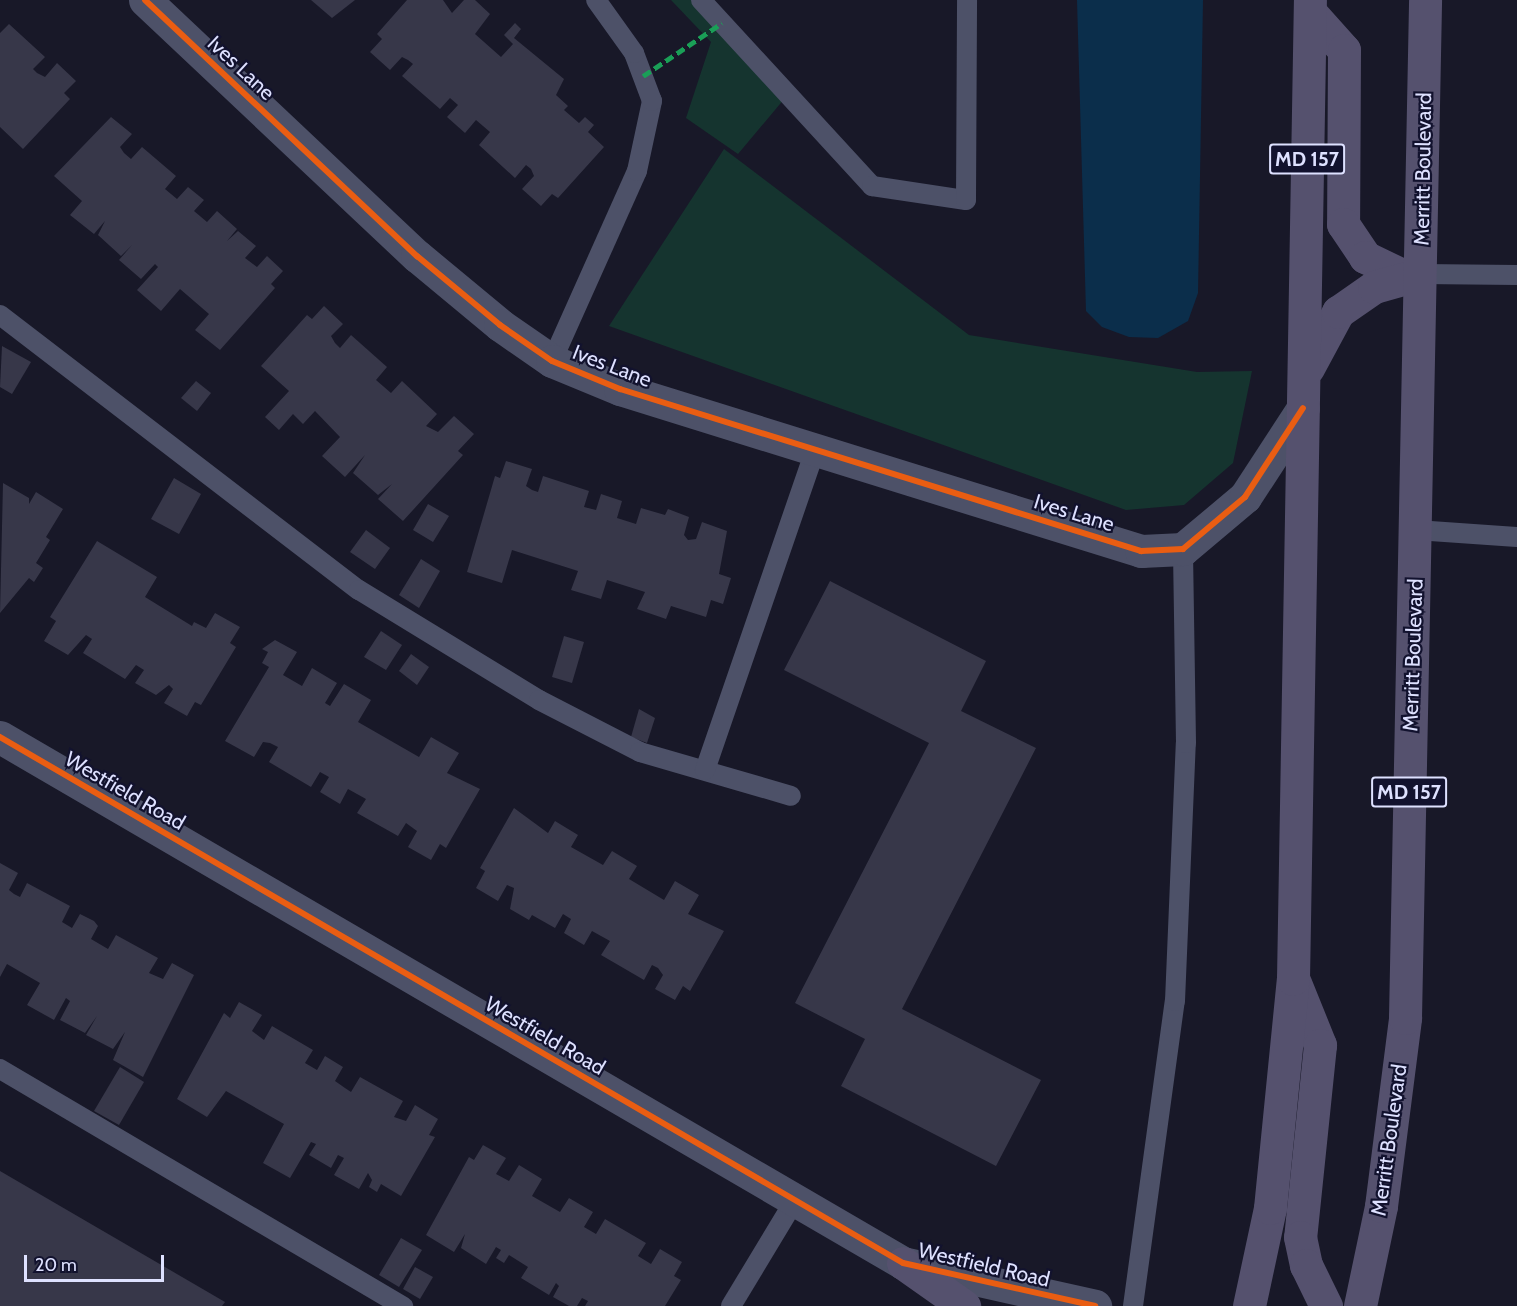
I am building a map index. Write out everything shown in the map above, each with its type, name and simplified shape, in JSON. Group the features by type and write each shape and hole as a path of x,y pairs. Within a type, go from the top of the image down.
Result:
{"main road":[{"name":"Merritt Boulevard","path":"1360,1306 1381,1206 1405,1018 1416,530 1412,275 1425,0"},
{"path":"1310,6 1344,50 1343,224 1365,257 1412,275"},
{"name":"MD 157","path":"1249,1306 1270,1208 1293,979 1310,6"},
{"path":"1303,395 1338,312 1412,275"},
{"path":"1293,979 1320,1045 1300,1237 1306,1265 1326,1306"},
{"path":"903,1263 964,1306"}],"street":[{"name":"Ives Lane","path":"145,0 417,256 552,361 620,389 1141,551 1183,549"},
{"path":"1183,549 1245,498 1303,395"},
{"name":"Westfield Road","path":"0,737 903,1263 1095,1306"}],"lane":[{"path":"552,361 637,171 652,100 634,52 596,0"},
{"path":"701,0 872,186 966,200 967,0"},
{"path":"1412,275 1517,275"},
{"path":"0,315 359,590 539,700 640,752 791,796"},
{"path":"705,770 815,450"},
{"path":"1416,530 1517,537"},
{"path":"1133,1306 1175,1001 1186,743 1183,549"},
{"path":"0,1070 403,1306"},
{"path":"731,1306 795,1200"}],"green space":[{"path":"671,0 694,0 785,98 738,154 686,118 711,42"},
{"path":"724,149 969,335 1197,372 1252,371 1233,463 1184,505 1126,510 609,326"}],"water":[{"path":"1077,0 1203,0 1198,293 1188,321 1158,338 1129,337 1102,327 1086,311"}],"building":[{"path":"311,0 355,0 332,18"},
{"path":"407,0 443,0 452,13 464,0 475,0 490,14 475,34 501,57 513,44 504,35 515,23 521,29 514,38 564,79 556,95 568,106 564,110 579,123 585,117 594,125 588,132 604,147 558,198 552,194 541,206 522,189 534,176 531,169 526,165 515,178 479,145 490,132 476,120 465,133 447,117 458,105 450,98 440,109 402,76 413,64 408,60 402,57 390,70 370,52 382,39 377,34"},
{"path":"9,24 45,57 33,69 37,73 45,77 57,63 76,81 64,93 70,99 23,149 0,127 0,33"},
{"path":"111,117 132,134 120,147 124,153 131,159 142,147 176,176 165,189 177,199 188,187 204,200 194,211 207,222 217,211 237,229 227,241 238,231 256,246 245,258 257,267 267,256 283,271 271,284 275,288 220,350 195,330 209,314 180,289 161,311 137,290 158,267 155,264 141,279 119,260 132,245 121,256 98,235 105,221 94,234 70,215 82,201 54,176"},
{"path":"324,306 343,324 331,336 340,348 351,335 387,367 376,380 391,393 402,381 437,414 426,426 438,432 454,416 474,434 458,451 463,455 403,521 378,499 392,484 378,495 353,473 365,455 345,477 322,456 340,437 315,411 303,424 293,414 279,430 265,417 289,391 261,366 307,315 312,319"},
{"path":"2,346 31,362 12,394 0,387"},
{"path":"196,381 211,393 197,411 181,398"},
{"path":"506,461 532,469 526,486 532,490 538,492 543,476 589,491 584,507 596,510 601,494 622,501 617,518 636,524 641,508 665,515 668,509 689,517 684,535 688,540 696,539 702,522 727,531 719,574 731,578 723,604 711,600 706,617 671,606 666,619 637,609 645,592 607,580 601,599 571,590 578,571 512,550 502,583 467,572 495,476 500,478"},
{"path":"174,478 201,494 179,534 151,519"},
{"path":"3,483 29,498 29,504 36,492 63,509 46,537 50,540 36,563 43,568 34,582 29,578 0,613"},
{"path":"428,504 449,516 433,542 413,530"},
{"path":"366,530 390,548 375,569 350,552"},
{"path":"97,541 157,577 145,597 192,626 194,622 206,628 215,613 240,627 230,643 236,647 201,705 195,702 187,716 164,703 173,689 169,685 156,695 135,683 144,670 136,665 125,679 83,653 92,639 86,635 68,655 44,641 56,621 50,617"},
{"path":"421,559 440,571 419,608 399,595"},
{"path":"830,581 986,661 961,711 1036,748 902,1009 1041,1080 996,1166 841,1086 865,1039 795,1003 929,743 784,670"},
{"path":"381,631 402,645 386,670 364,657"},
{"path":"564,636 584,642 572,683 552,677"},
{"path":"275,640 297,652 283,675 302,686 312,668 337,683 325,703 330,706 344,684 371,700 358,722 419,757 431,737 459,753 447,773 480,789 446,848 440,844 431,860 408,847 417,831 406,823 398,836 357,813 366,799 348,789 340,804 320,792 329,777 320,772 311,787 269,762 278,747 263,742 254,757 225,741 269,667 262,663 268,652 262,649"},
{"path":"411,654 429,667 417,685 399,671"},
{"path":"639,709 655,718 647,743 631,737"},
{"path":"514,808 548,833 555,821 578,835 571,847 603,865 612,851 637,866 629,879 664,900 675,881 699,895 688,914 724,931 690,991 683,986 675,1000 655,989 663,975 658,968 652,965 644,980 601,955 610,941 592,931 584,945 564,933 571,919 563,914 555,928 532,915 529,920 510,909 514,888 507,885 498,901 476,888 485,871 480,868"},
{"path":"0,863 18,873 9,890 14,894 20,897 27,883 70,906 62,922 72,928 80,914 94,921 98,926 91,939 108,949 116,935 158,958 149,973 163,979 172,963 194,975 143,1077 113,1060 125,1032 113,1049 86,1035 97,1016 85,1033 60,1020 70,1001 66,998 54,1020 27,1005 40,983 7,964 0,977"},
{"path":"239,1002 262,1015 252,1031 264,1040 272,1026 313,1050 305,1063 317,1070 325,1056 343,1067 335,1081 351,1092 360,1077 403,1101 394,1117 406,1121 415,1105 438,1119 429,1135 435,1137 401,1196 381,1184 377,1192 369,1187 372,1180 368,1173 359,1189 334,1175 344,1158 338,1155 331,1168 309,1155 316,1144 311,1142 290,1178 263,1163 284,1124 226,1091 207,1117 177,1099 224,1013 230,1018"},
{"path":"120,1067 144,1082 119,1125 94,1111"},
{"path":"483,1145 506,1158 496,1174 509,1181 519,1165 542,1179 532,1196 560,1212 569,1198 593,1212 584,1227 596,1234 605,1219 646,1243 638,1256 651,1264 660,1249 682,1262 674,1276 681,1280 665,1306 585,1306 588,1301 582,1298 577,1306 569,1306 553,1297 559,1286 556,1283 549,1295 521,1278 528,1267 509,1255 504,1263 496,1258 501,1250 496,1247 486,1264 461,1248 465,1234 454,1252 426,1235 469,1157 474,1160"},
{"path":"0,1171 225,1302 222,1306 0,1306"},
{"path":"401,1238 422,1250 399,1287 379,1275"},
{"path":"415,1267 433,1277 420,1299 403,1289"}],"marked path":[{"path":"643,76 722,23"}],"cycle path":[{"path":"145,0 417,256 500,325 552,361 620,389 1141,551 1183,549 1245,497 1303,408"},
{"path":"0,737 903,1263 1095,1306"}]}
